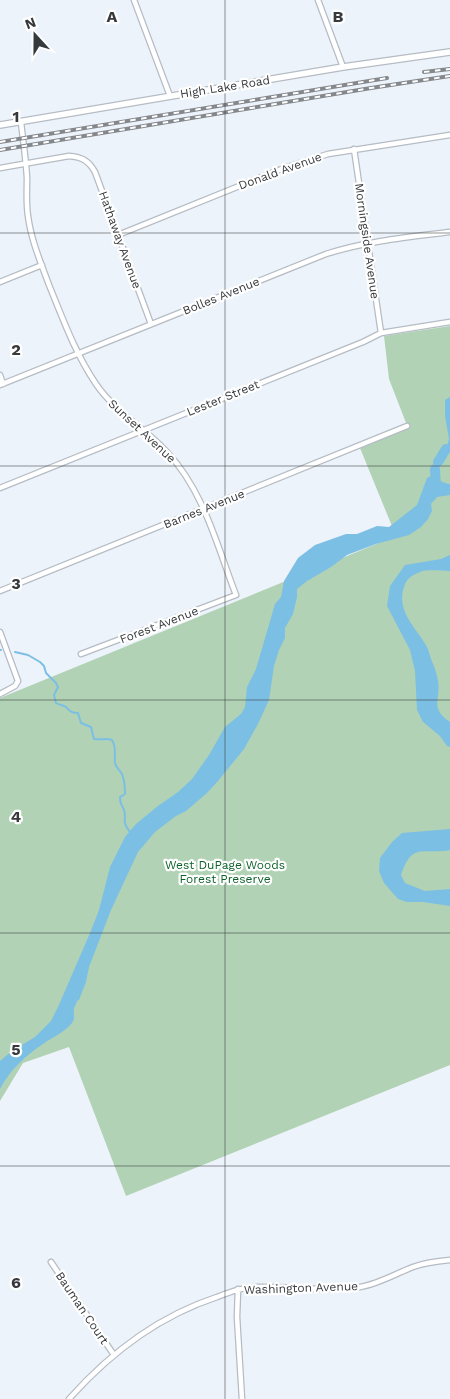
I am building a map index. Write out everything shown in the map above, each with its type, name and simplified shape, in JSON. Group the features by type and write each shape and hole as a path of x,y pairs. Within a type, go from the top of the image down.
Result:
{"street":[{"path":"134,0 170,96"},
{"path":"318,0 343,67"},
{"name":"High Lake Road","path":"0,125 343,67 450,52"},
{"name":"Sunset Avenue","path":"21,122 26,164 28,215 32,235 67,330 78,354 104,395 123,414 163,447 180,467 204,509 236,595"},
{"name":"Donald Avenue","path":"118,235 284,168 328,154 450,135"},
{"name":"Morningside Avenue","path":"354,149 381,333"},
{"name":"Hathaway Avenue","path":"26,164 69,156 85,159 89,162 95,172 151,324"},
{"path":"0,168 26,164"},
{"name":"Bolles Avenue","path":"2,385 326,254 350,247 450,232"},
{"path":"0,282 42,266"},
{"name":"Lester Street","path":"0,488 363,342 381,333 450,322"},
{"path":"0,375 2,385"},
{"name":"Barnes Avenue","path":"0,592 407,426"},
{"name":"Forest Avenue","path":"81,654 236,595"},
{"path":"0,632 18,681 15,686 0,694"},
{"name":"Washington Avenue","path":"69,1399 114,1354 151,1328 204,1301 238,1290 256,1287 311,1290 373,1284 416,1266 450,1260"},
{"name":"Bauman Court","path":"51,1262 114,1354"},
{"path":"238,1290 237,1317 242,1399"}],"green space":[{"name":"West DuPage Woods Forest Preserve","path":"450,326 450,1065 126,1196 69,1047 23,1063 0,1101 0,698 396,536 360,448 408,428 389,379 384,336"}],"water":[{"path":"450,397 450,451 446,449 449,439 445,416 445,400"},
{"path":"431,476 450,484 450,495 437,497 431,504 432,511 428,519 421,527 409,535 376,544 347,555 297,589 293,614 285,628 285,638 274,666 269,700 244,749 207,793 186,811 155,832 138,852 111,910 89,967 86,982 74,1008 73,1021 65,1030 24,1059 8,1076 0,1089 0,1061 35,1037 51,1021 58,1007 99,910 110,867 125,837 136,824 192,779 225,727 241,714 245,707 247,687 256,669 275,604 281,597 284,581 298,558 315,545 346,534 357,534 377,526 389,527 417,505 427,478"},
{"path":"450,555 450,571 427,571 414,574 406,582 402,595 408,618 426,645 436,673 439,688 438,708 450,722 450,747 423,722 417,710 415,671 410,650 387,606 390,586 405,565 441,559"},
{"path":"450,829 450,850 414,853 405,864 401,875 405,883 425,891 450,889 450,906 407,902 398,899 384,883 379,871 380,858 392,842 402,833"}],"waterway":[{"path":"438,462 446,449"},
{"path":"435,469 436,488"},
{"path":"15,652 28,655 44,666 46,673 58,687 54,695 56,703 65,706 72,712 78,713 81,723 91,727 94,739 108,739 114,743 115,763 124,781 125,794 120,797 120,800 125,813 126,825 130,832"}],"railway":[{"path":"424,72 450,69"},
{"path":"0,150 450,76"},
{"path":"0,142 387,78"}]}
